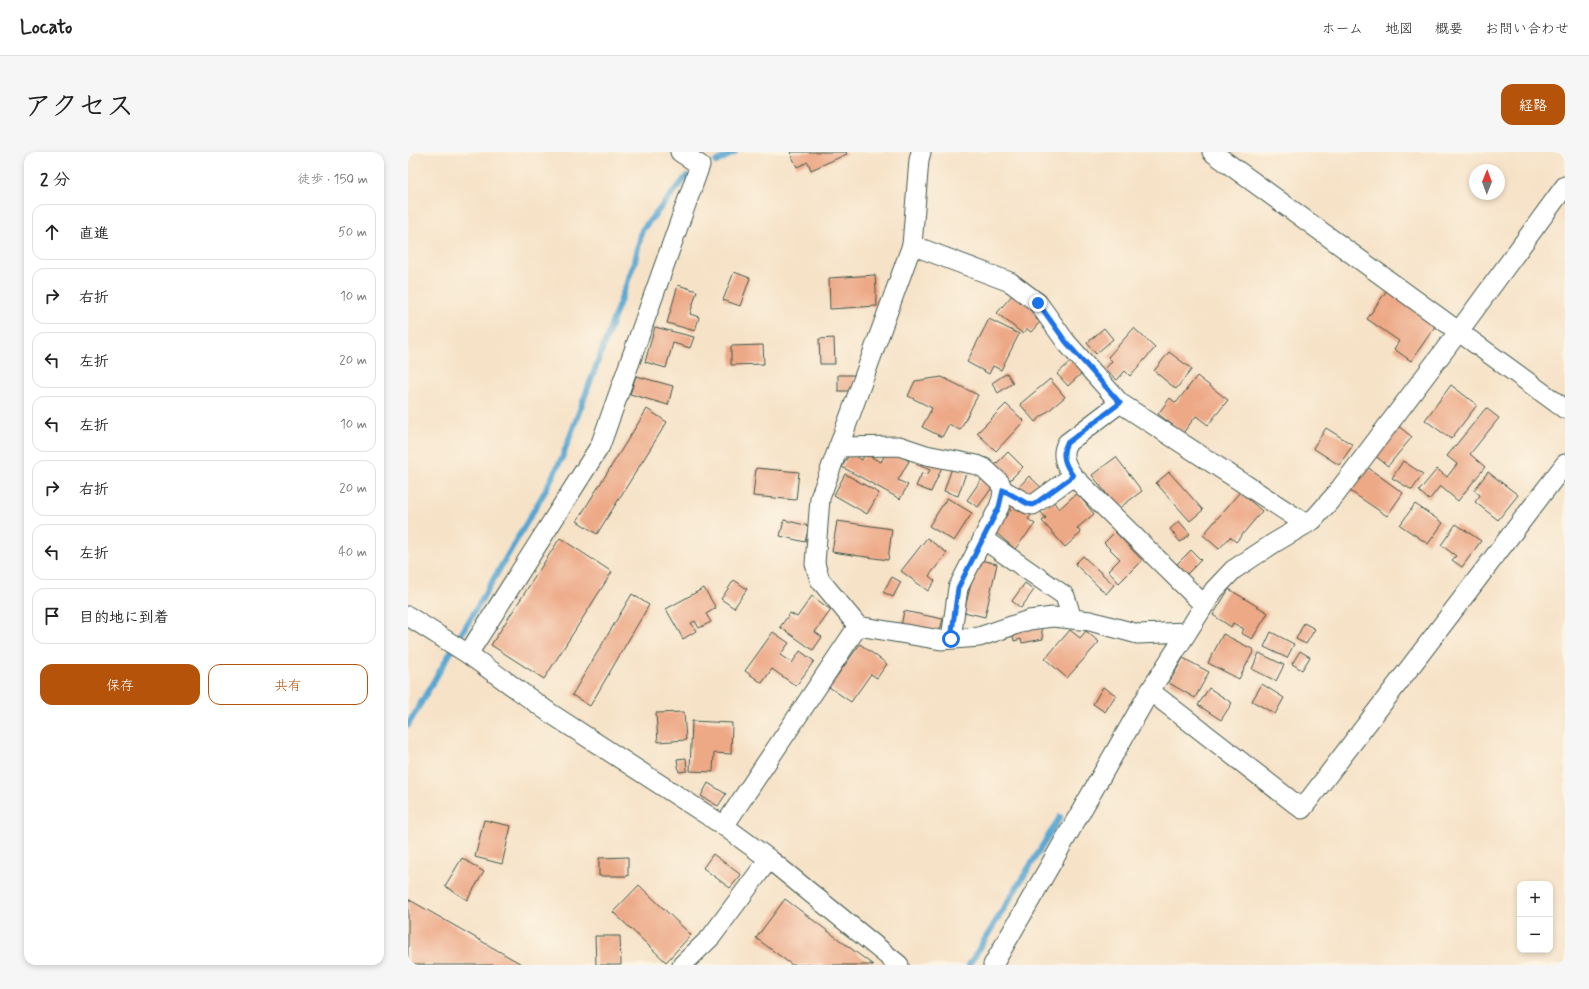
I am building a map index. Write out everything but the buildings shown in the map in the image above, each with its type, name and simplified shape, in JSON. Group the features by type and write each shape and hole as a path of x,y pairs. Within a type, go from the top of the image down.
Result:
{"street":[{"path":"468,654 600,446 700,165 680,152"},
{"path":"921,152 919,160 912,245 820,498 816,564 820,580 858,626 941,640 979,637 1029,620 1053,617 1090,621 1138,634 1187,632"},
{"path":"1212,152 1565,409"},
{"path":"992,965 1150,691 1214,590 1233,570 1313,520 1336,494 1459,331 1565,186"},
{"path":"912,245 1010,282 1016,286 1038,303 1066,342 1120,403 1306,524"},
{"path":"1120,403 1067,443 1064,449 1064,459 1073,476 1204,605"},
{"path":"838,447 899,446 926,455 977,465 984,468 1000,483 1003,490 999,507 958,588 951,639"},
{"path":"1150,691 1302,808 1565,464"},
{"path":"1003,490 1028,504 1033,505 1073,476"},
{"path":"983,538 1065,596 1072,619"},
{"path":"408,616 468,654 550,713 724,826 769,859 899,965"},
{"path":"724,826 858,626"},
{"path":"682,965 711,937 769,859"}],"waterway":[{"path":"716,162 735,152"},
{"path":"408,725 544,493 562,458 635,261 642,230 687,176"},
{"path":"969,965 1060,817"}],"route":[{"path":"951,639 958,588 999,507 1003,490 1028,504 1033,505 1073,476 1064,459 1064,449 1067,443 1120,403 1066,342 1038,303"}]}
